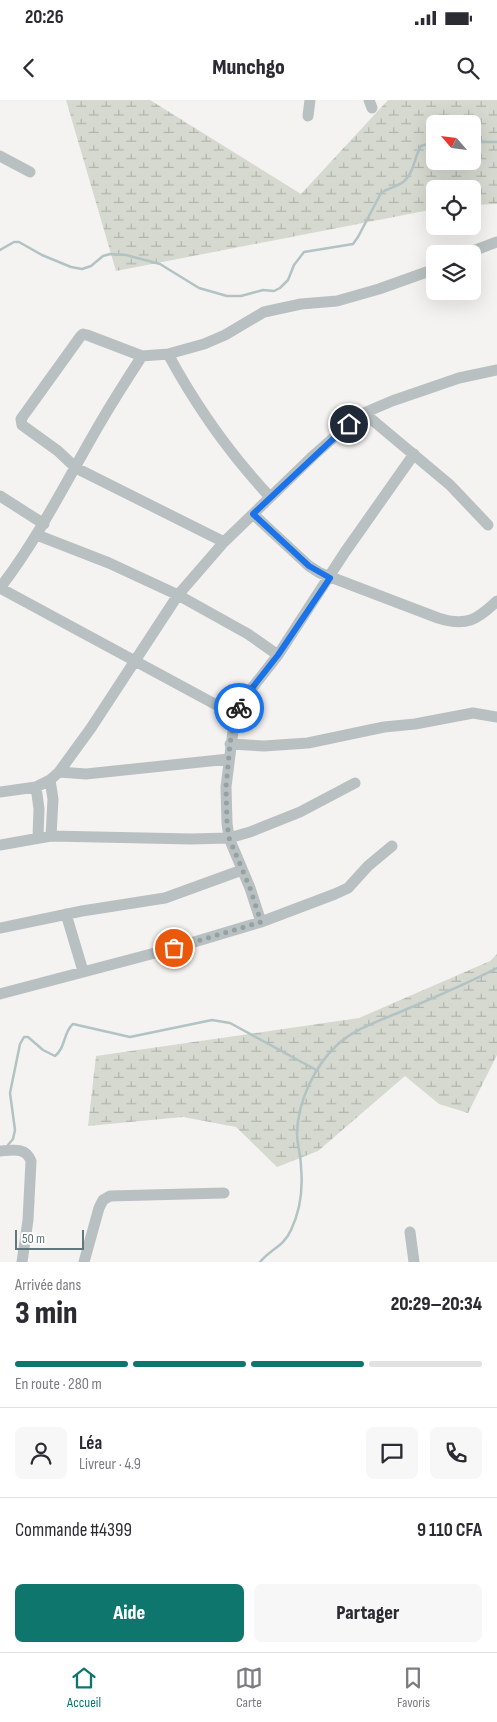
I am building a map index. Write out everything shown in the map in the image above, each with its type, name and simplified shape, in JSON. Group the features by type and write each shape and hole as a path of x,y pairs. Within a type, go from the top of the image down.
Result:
{"street":[{"path":"308,116 310,100"},
{"path":"0,156 30,172"},
{"path":"481,248 497,242"},
{"path":"224,542 76,468 58,452 22,426 21,419 60,362 83,334 142,356 168,354 204,344 225,335 264,312 301,304 337,301 379,289 426,272"},
{"path":"168,354 185,385 219,437 246,472 270,497"},
{"path":"142,356 98,426 44,524 0,588 235,715"},
{"path":"0,792 36,787 54,776 91,728 178,594 224,542 349,424 364,413 392,401 459,378 496,371"},
{"path":"364,413 450,485 488,525"},
{"path":"261,922 229,838 227,823 226,787 235,715 245,697 278,655 330,578 345,552 414,454"},
{"path":"0,496 44,524"},
{"path":"253,514 309,566 330,578 453,623 466,622 476,618 497,601"},
{"path":"37,535 110,563 178,594 248,634 278,655"},
{"path":"230,744 264,746 308,743 384,727 473,713 497,717"},
{"path":"54,776 121,771 229,759"},
{"path":"51,836 54,776"},
{"path":"0,845 51,836 229,838 250,832 300,812 355,783"},
{"path":"36,787 39,809 38,837"},
{"path":"0,994 174,948 261,922 348,888 379,855 392,846"},
{"path":"0,928 66,914 165,898 242,870"},
{"path":"66,914 83,971"},
{"path":"0,1151 23,1151 29,1155 31,1161 28,1220 22,1262"},
{"path":"84,1262 99,1208 103,1200 110,1196 224,1193"},
{"path":"410,1232 414,1262"}],"green space":[{"path":"66,100 150,100 301,194 388,100 497,100 497,204 481,205 481,180 426,180 426,211 116,271"},
{"path":"497,954 497,1055 468,1113 439,1104 405,1076 318,1151 277,1167 236,1127 183,1117 88,1126 96,1056 359,1018 490,961"}],"waterway":[{"path":"481,142 497,142"},
{"path":"0,250 14,242 19,242 42,255 71,267 82,269 91,266 103,256 110,254 126,255 160,264 199,288 227,296 241,296 263,290 274,291 288,280 294,265 304,252 353,244 381,193 401,184 407,179 421,146 426,145"},
{"path":"260,1262 285,1240 297,1215 302,1183 297,1133 300,1109 314,1074 329,1054 344,1039 359,1030 497,968"},
{"path":"8,1145 13,1139 15,1130 10,1093 20,1044 24,1037 28,1037 43,1050 55,1056 59,1053 73,1024 130,1037 212,1020 230,1023 318,1071"}],"way so far":[{"path":"174,948 261,922 250,888 229,838 227,823 226,787 230,744 235,715 239,708"}],"route":[{"path":"239,708 245,697 278,655 330,578 309,566 253,514 349,424"}]}
